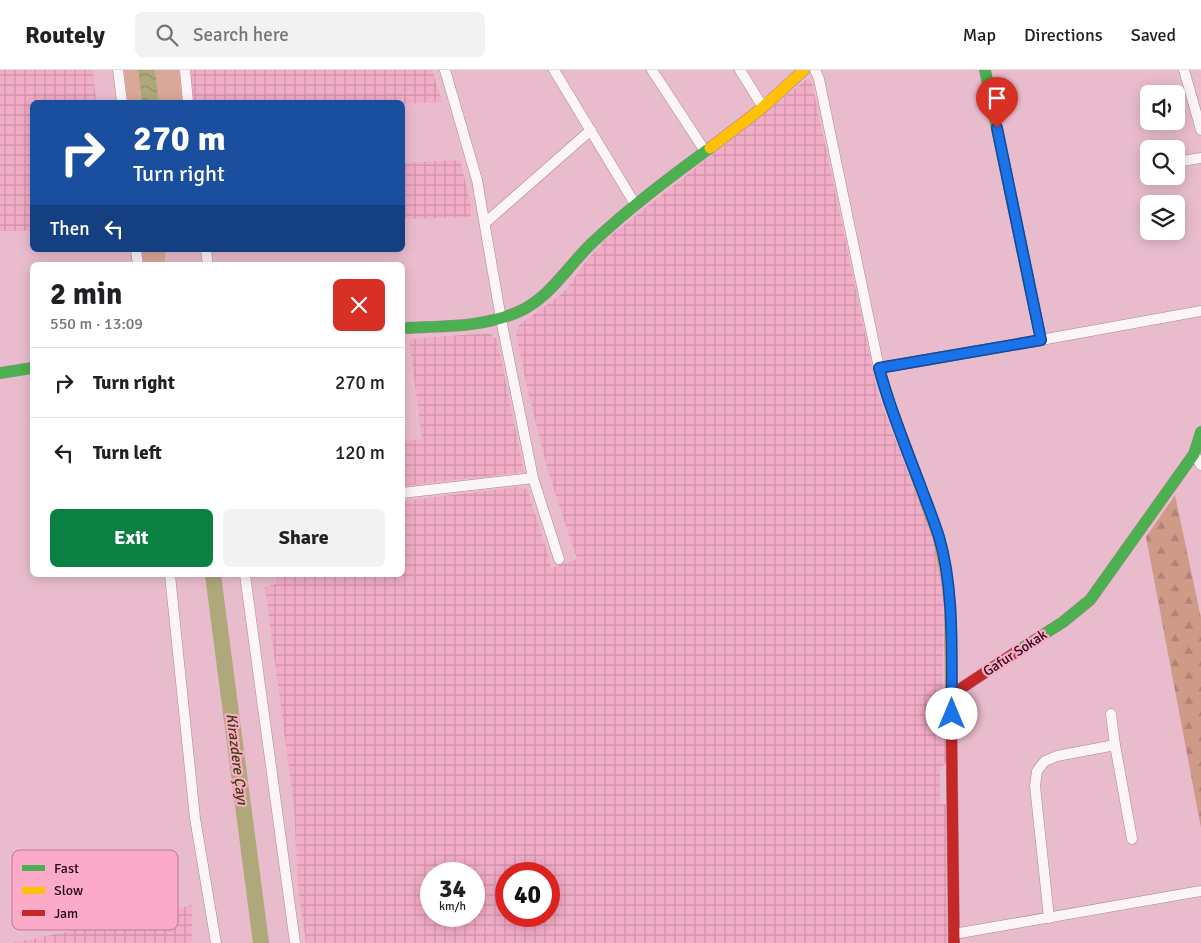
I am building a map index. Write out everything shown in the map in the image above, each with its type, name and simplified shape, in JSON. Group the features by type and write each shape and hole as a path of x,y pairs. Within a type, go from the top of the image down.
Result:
{"street":[{"path":"118,70 122,100"},
{"path":"184,70 188,100"},
{"path":"445,70 477,180 501,319 533,478 559,559"},
{"path":"554,70 635,204"},
{"path":"652,70 705,151"},
{"path":"740,70 763,106"},
{"path":"405,328 461,325 501,319 520,312 555,285 598,237 635,204 763,106 804,70"},
{"path":"815,70 819,79 879,368 889,402 939,538 947,579 950,605 952,695 954,939 1049,918 1201,891"},
{"path":"985,70 1041,340"},
{"path":"1184,70 1201,130"},
{"path":"485,223 591,130"},
{"path":"1185,161 1201,158"},
{"path":"879,368 1201,311"},
{"path":"0,373 30,368"},
{"name":"Gafur Sokak","path":"952,695 1063,622 1090,600 1194,454 1201,432"},
{"path":"1194,454 1201,465"},
{"path":"405,493 533,478"},
{"path":"170,577 195,818 216,943"},
{"path":"245,577 294,943"},
{"path":"1111,714 1132,839"},
{"path":"1049,918 1035,786 1037,771 1045,761 1057,756 1115,745"}],"shaded area":[{"path":"0,70 93,70 96,100 30,100 30,231 0,231"},
{"path":"124,70 138,70 142,100 128,100"},
{"path":"155,70 179,70 182,100 159,100"},
{"path":"190,70 432,70 442,102 405,104 405,100 194,100"},
{"path":"808,78 812,83 878,395 933,537 944,595 942,708 947,750 946,762 940,770 940,804 946,804 948,943 306,943 298,888 294,806 265,587 276,584 276,577 405,577 405,501 518,487 527,489 551,568 577,559 548,471 516,334 519,325 566,290 588,258 604,241"},
{"path":"460,160 471,205 471,217 405,219 405,163"},
{"path":"142,252 165,252 165,262 143,262"},
{"path":"489,333 497,339 524,472 405,486 405,441 422,439 409,339"},
{"path":"192,905 192,943 13,943 74,930 178,930 178,908"}],"green space":[{"path":"1175,495 1201,618 1201,828 1146,537"}],"water":[{"path":"138,70 155,70 159,100 142,100"}],"waterway":[{"name":"Kirazdere Çayı","path":"213,577 261,943"}],"traffic: fast":[{"path":"985,70 1009,187"},
{"path":"405,328 475,324 504,317 529,306 540,299 583,252 620,218 710,148"},
{"path":"0,373 30,368"},
{"path":"1016,652 1063,622 1090,600 1194,454 1201,432"}],"traffic: slow":[{"path":"710,148 762,108 804,70"},
{"path":"908,453 939,538 947,579 950,605 951,695"}],"traffic: jam":[{"path":"908,453 889,402 879,368 1041,340 1009,187"},
{"path":"954,943 951,695 1016,652"}],"route":[{"path":"952,714 950,605 939,538 889,402 879,368 1041,340 997,128"}]}
